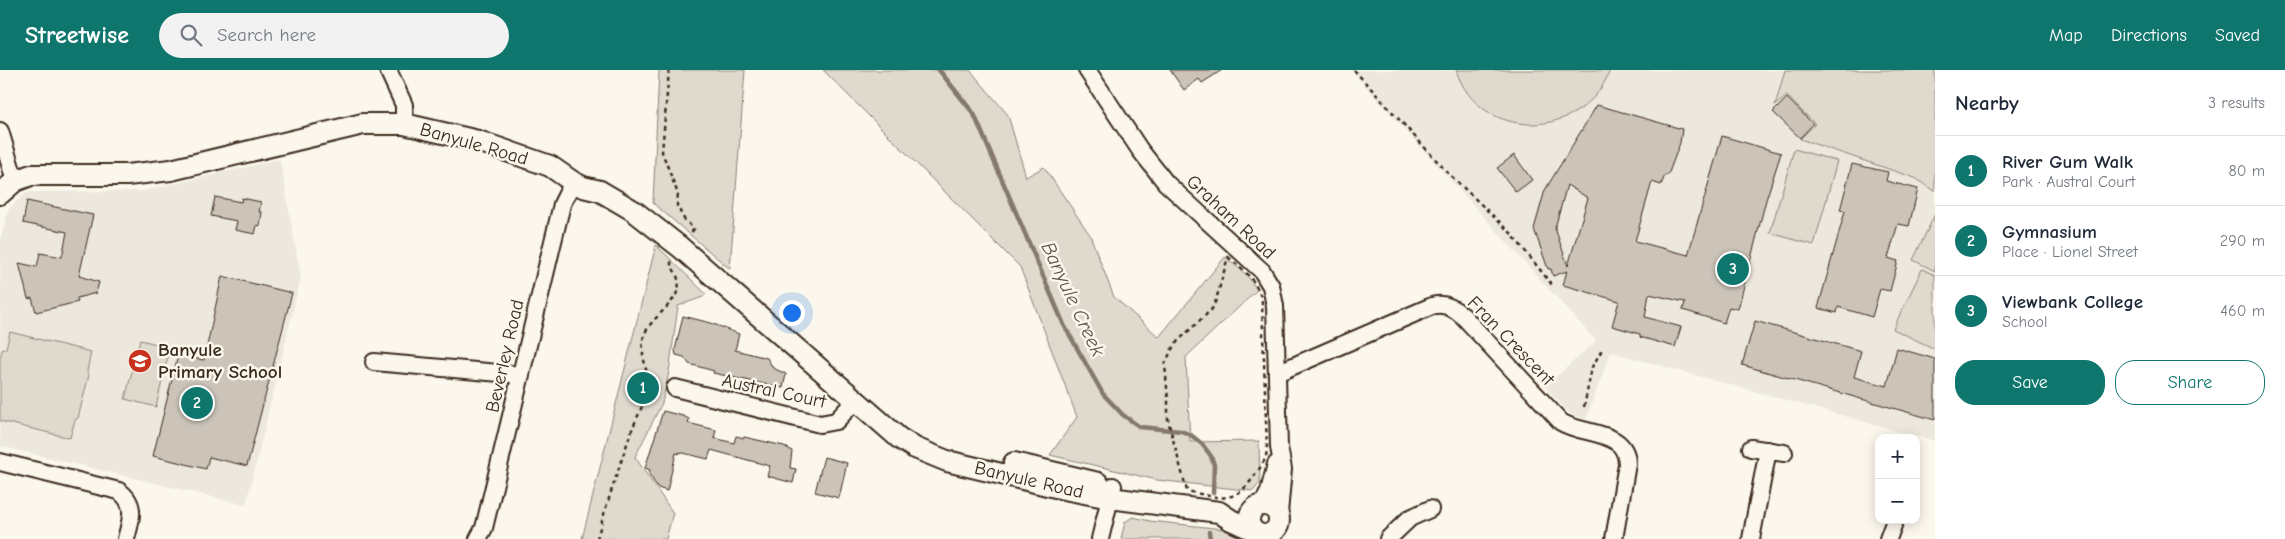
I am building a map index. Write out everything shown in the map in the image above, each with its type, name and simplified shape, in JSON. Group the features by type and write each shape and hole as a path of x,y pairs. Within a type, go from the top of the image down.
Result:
{"street":[{"path":"388,70 404,105 404,124"},
{"name":"Graham Road","path":"1088,70 1140,150 1166,183 1256,264 1266,278 1274,295 1279,447 1273,478 1269,524"},
{"name":"Banyule Road","path":"7,187 31,175 127,175 172,170 363,124 404,124 438,131 550,166 573,182 583,187 600,191 617,201 660,230 899,438 932,456 1054,487 1112,492 1219,512 1226,509 1269,524"},
{"path":"0,132 7,187"},
{"name":"Beverley Road","path":"478,539 484,528 562,204 573,182"},
{"name":"Fran Crescent","path":"1277,373 1432,306 1442,305 1454,309 1463,316 1561,422 1572,428 1615,440 1624,449 1628,464 1614,539"},
{"path":"374,362 521,375"},
{"name":"Austral Court","path":"675,388 820,424 836,421 856,400"},
{"name":"Banyule Road","path":"873,414 925,441 1044,470 1112,492"},
{"path":"1751,539 1760,449 1784,453"},
{"path":"0,462 118,491 126,496 131,503 132,514 126,539"},
{"path":"1100,539 1112,492"},
{"path":"1388,539 1410,518 1430,509"},
{"path":"1888,539 1894,524"}],"path":[{"path":"597,539 608,498 618,476 628,440 648,388 642,347 645,333 659,313 677,294 679,276 671,266 671,258 694,229 684,219 677,206 678,194 662,152 669,70"},
{"path":"1354,70 1447,172 1510,232 1554,286"},
{"path":"1228,257 1253,280 1260,291 1262,302 1266,456 1243,491 1231,498 1221,498 1187,491 1174,446 1168,421 1166,364 1172,349 1178,341 1212,309 1228,257"},
{"path":"1584,408 1592,366 1603,348"}],"shaded area":[{"path":"659,70 745,70 730,269 653,203"},
{"path":"823,70 970,70 1008,115 1026,177 1044,167 1090,235 1114,297 1159,337 1225,257 1247,275 1257,290 1186,357 1190,442 1259,441 1260,483 1253,491 1157,480 1050,455 1077,417 1020,267"},
{"path":"1351,70 1935,70 1935,441 1920,437 1920,434 1910,434 1611,352 1586,419 1571,415 1545,387 1596,341"},
{"path":"1456,70 1610,70 1597,93 1579,110 1556,120 1532,124 1508,121 1486,111 1468,94"},
{"path":"1785,70 1935,70 1935,191 1915,178 1800,139 1815,124 1787,96 1775,106"},
{"path":"1794,149 1837,161 1814,245 1770,233"},
{"name":"Banyule Primary School","path":"280,159 301,277 246,505 0,446 0,241 8,210 26,192 144,191"},
{"path":"1935,214 1935,271 1913,260"},
{"path":"656,245 706,294 703,297 678,306 669,372 662,403 635,457 673,513 666,539 582,539"},
{"path":"1922,269 1935,275 1935,349 1893,329"},
{"path":"10,332 91,352 87,371 89,375 78,418 75,420 70,438 0,421 0,358 2,350 6,348"},
{"path":"140,340 170,347 156,407 125,399"},
{"path":"1133,517 1150,521 1242,531 1250,539 1121,539 1125,522"}],"building":[{"path":"1170,70 1222,70 1202,83 1199,79 1184,90"},
{"path":"1787,98 1813,124 1800,138 1773,112"},
{"path":"1597,105 1682,129 1680,143 1668,175 1665,175 1661,185 1652,182 1635,241 1688,255 1722,136 1781,153 1766,200 1738,309 1729,307 1724,323 1683,310 1685,302 1649,294 1645,317 1681,327 1675,347 1640,337 1640,334 1612,326 1619,301 1563,285 1567,271 1553,276 1551,269 1548,269 1534,229 1545,190","holes":["1567,185 1588,198 1568,266 1555,228"]},
{"path":"1514,155 1532,180 1516,192 1497,168"},
{"path":"1852,164 1888,172 1886,181 1918,189 1909,226 1898,224 1888,258 1898,261 1890,291 1880,289 1872,317 1838,307 1837,313 1818,308 1845,211 1840,210"},
{"path":"215,197 241,202 242,198 261,202 259,212 262,212 260,226 257,225 255,234 235,230 237,221 211,216"},
{"path":"27,201 93,215 79,276 99,282 96,293 77,298 78,302 36,312 32,298 28,299 19,263 37,267 40,253 62,257 67,232 23,223"},
{"path":"222,276 292,293 247,466 209,457 206,469 153,456 178,355 204,360"},
{"path":"683,316 711,323 739,334 735,350 767,358 773,368 786,374 783,388 713,373 714,371 689,364 684,357 676,355 675,350"},
{"path":"1755,321 1861,351 1854,377 1887,386 1897,348 1935,359 1935,420 1742,365"},
{"path":"663,411 683,416 689,419 688,423 716,430 714,438 734,443 736,436 784,446 792,451 790,468 796,469 793,483 767,476 770,466 711,450 708,459 679,452 679,454 676,453 667,491 658,488 649,474 650,470 645,468"},
{"path":"824,457 847,463 839,498 815,492"}],"waterway":[{"name":"Banyule Creek","path":"939,70 974,114 1064,325 1103,394 1123,415 1140,427 1181,431 1191,435 1202,444 1211,456 1214,465 1213,493"},
{"name":"Banyule Creek","path":"1209,532 1210,539"}],"place":[{"name":"Viewbank College","path":"1733,269"},
{"name":"Banyule Primary School","path":"140,361"},
{"name":"River Gum Walk","path":"643,388"},
{"name":"Gymnasium","path":"197,403"}]}
